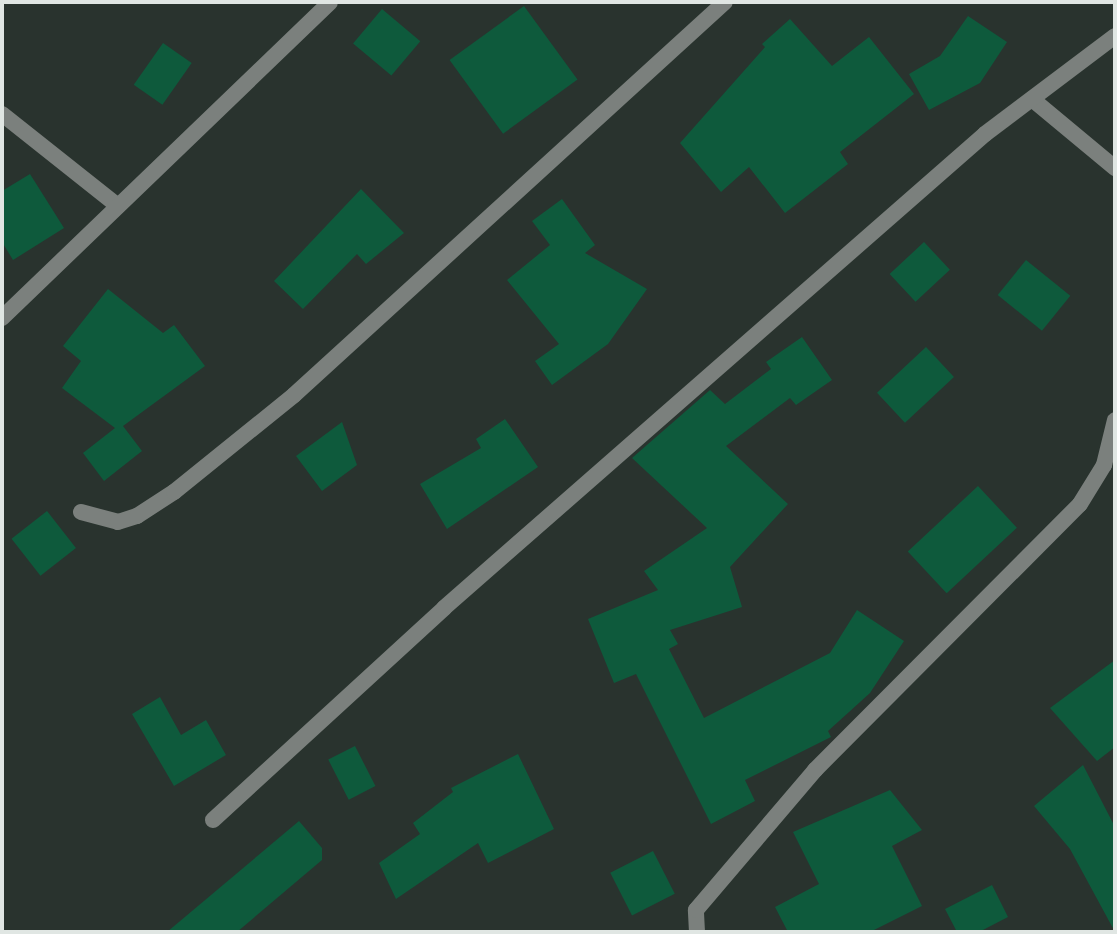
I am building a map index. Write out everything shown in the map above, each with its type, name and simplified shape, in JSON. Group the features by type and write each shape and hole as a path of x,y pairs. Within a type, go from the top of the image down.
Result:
{"street":[{"path":"2,318 330,2"},
{"path":"81,512 118,522 137,516 174,492 294,395 725,2"},
{"path":"213,820 444,608 985,134 1115,36"},
{"path":"1032,99 1115,168"},
{"path":"2,114 118,206"},
{"path":"697,932 696,910 815,770 1080,504 1104,465 1115,420"}],"building":[{"path":"524,6 577,80 503,134 450,60"},
{"path":"382,9 420,41 391,76 353,43"},
{"path":"968,16 1007,42 980,83 929,110 909,74 940,56"},
{"path":"790,19 832,66 869,37 914,94 840,152 848,164 785,213 749,167 721,192 680,143 765,47 762,44"},
{"path":"163,43 192,63 162,105 134,85"},
{"path":"30,174 64,228 13,260 2,242 2,191"},
{"path":"361,189 404,233 366,264 357,254 303,309 274,281"},
{"path":"562,199 595,245 585,253 647,289 608,344 552,385 535,361 559,344 507,280 550,245 532,221"},
{"path":"924,242 950,270 916,302 890,274"},
{"path":"1026,260 1070,296 1042,331 998,295"},
{"path":"108,289 163,333 174,325 205,366 123,426 142,451 104,481 83,453 115,428 62,388 81,361 63,346"},
{"path":"802,337 832,380 796,405 790,398 726,446 788,504 730,567 742,607 670,630 678,644 669,649 704,718 830,653 857,610 904,641 870,693 828,731 831,737 745,780 755,801 711,824 636,674 614,683 588,619 658,590 644,571 707,528 632,458 710,390 725,404 771,369 766,362"},
{"path":"926,347 954,377 905,423 877,393"},
{"path":"505,419 538,467 447,529 420,484 481,448 476,439"},
{"path":"342,422 357,465 322,491 296,456"},
{"path":"978,486 1017,528 947,593 908,551"},
{"path":"47,511 76,548 40,576 12,539"},
{"path":"1115,660 1115,747 1097,761 1050,708"},
{"path":"160,697 181,735 206,720 226,755 174,786 132,714"},
{"path":"355,746 375,786 349,800 328,760"},
{"path":"518,754 554,829 488,863 478,843 396,899 379,863 420,834 413,823 453,792 451,788"},
{"path":"1083,765 1115,827 1115,932 1070,849 1034,806"},
{"path":"890,790 922,830 892,846 922,906 870,932 788,932 775,907 819,884 793,832"},
{"path":"299,821 322,848 322,860 237,932 167,932"},
{"path":"653,851 675,894 632,916 610,873"},
{"path":"992,885 1008,917 979,932 957,932 945,909"}]}
